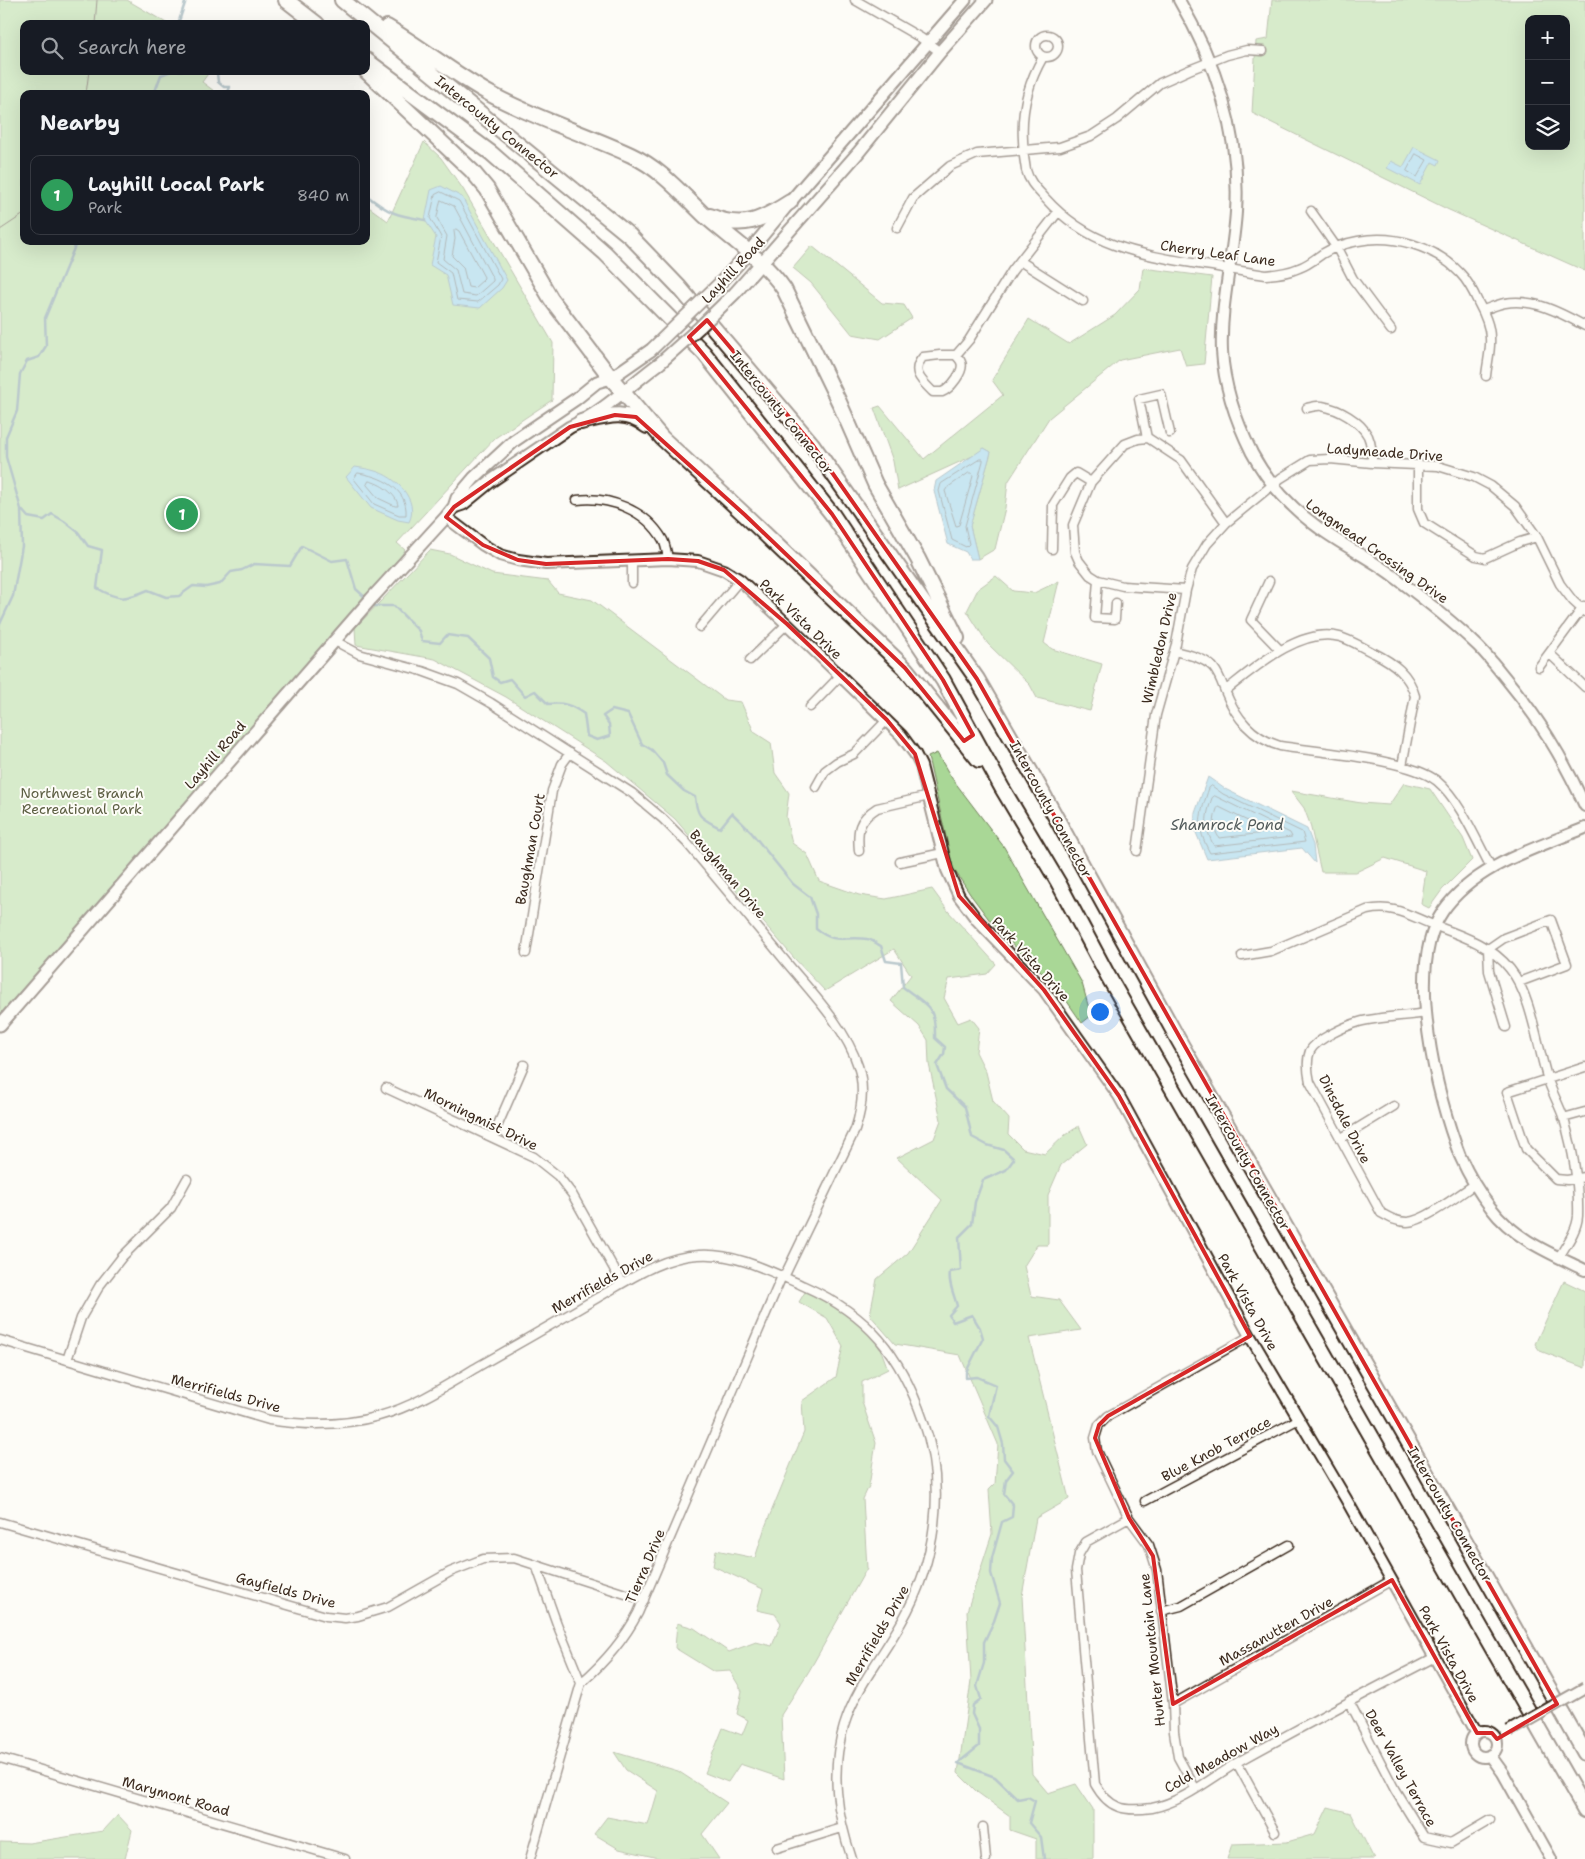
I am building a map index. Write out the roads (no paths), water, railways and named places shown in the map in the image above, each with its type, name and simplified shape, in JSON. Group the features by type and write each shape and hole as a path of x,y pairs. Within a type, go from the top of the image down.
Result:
{"highway":[{"path":"286,0 312,20"},
{"path":"345,2 490,94 536,117 632,155 653,167 670,180 704,214 774,274 784,289 839,402 875,484 918,559 977,679"},
{"name":"Intercounty Connector","path":"345,2 367,20"},
{"name":"Intercounty Connector","path":"370,23 630,236 680,287 812,444 977,679 1038,783 1179,1041 1585,1754"},
{"name":"Intercounty Connector","path":"370,63 491,153 605,253 704,352 832,514 943,680 1002,788 1058,882 1108,976 1585,1810"},
{"path":"370,75 472,171 487,189 551,299 611,378 662,438"},
{"path":"704,214 721,221 749,222 767,217 790,202"},
{"path":"581,422 614,415 636,418 662,438 752,521 905,668 1002,788"}],"main road":[{"name":"Layhill Road","path":"0,1025 335,641 446,517 454,507 457,498 474,478 514,441 576,399 597,382 611,378 651,350 726,277 965,0"},
{"name":"Layhill Road","path":"454,507 463,504 491,481 623,392 687,340 735,293 858,153 940,52 986,0"}],"street":[{"path":"856,0 928,42 940,52"},
{"name":"Longmead Crossing Drive","path":"1179,0 1210,60 1221,90 1230,129 1236,181 1236,211 1223,325 1222,352 1226,380 1235,415 1252,453 1273,484 1294,508 1320,529 1393,575 1480,647 1545,730 1568,769 1585,806"},
{"path":"897,228 912,198 950,166 977,154 1060,147 1090,136 1117,119 1160,83 1210,60 1247,50 1263,51"},
{"name":"Cherry Leaf Lane","path":"1043,56 1034,71 1025,99 1022,122 1023,151 1026,171 1032,183 1058,212 1088,233 1123,249 1153,256 1266,275 1283,274 1302,268 1325,252 1357,241 1382,239 1405,242 1427,249 1460,272 1483,310 1490,338 1486,376"},
{"path":"1311,210 1337,248 1353,279 1391,330"},
{"path":"956,355 961,362 959,376 948,388 941,392 933,392 922,381 916,370 918,363 923,357 956,355 969,340 1020,261 1058,212"},
{"path":"1020,261 1083,301"},
{"path":"1483,310 1505,302 1529,303 1558,312 1585,326"},
{"path":"1147,438 1139,399 1161,394 1170,433"},
{"path":"1307,408 1321,405 1345,414 1361,426 1368,436 1372,447 1372,463"},
{"path":"1186,590 1123,586 1098,580 1090,575 1079,561 1075,552 1073,526 1091,482 1125,444 1147,438 1181,460 1226,523"},
{"name":"Ladymeade Drive","path":"1273,484 1290,471 1310,460 1330,459 1438,466 1474,477 1491,486 1515,506 1537,538 1560,584 1573,601 1584,609"},
{"path":"1418,466 1418,509 1424,523 1476,556 1485,558 1520,542 1537,538"},
{"path":"1052,549 1053,505 1070,478 1076,473 1091,482"},
{"name":"Wimbledon Drive","path":"1137,851 1156,715 1174,651 1192,569 1201,552 1226,523 1273,484"},
{"path":"577,500 591,498 620,504 636,512 650,524 663,540 668,559"},
{"name":"Park Vista Drive","path":"446,517 483,545 500,554 518,560 546,564 668,559 698,561 724,570 740,580 901,735 921,766 943,853 959,896 977,920 1044,990 1119,1096 1250,1336 1392,1580 1477,1733"},
{"path":"632,560 632,583"},
{"path":"700,627 740,580"},
{"path":"1098,580 1095,618 1115,619 1116,603"},
{"path":"1269,582 1251,620 1280,650"},
{"path":"1539,667 1584,609"},
{"path":"750,660 787,624"},
{"path":"1225,691 1267,658 1298,641 1323,636 1339,637 1390,661 1406,676 1415,696 1402,766"},
{"name":"Baughman Drive","path":"335,641 359,654 422,670 458,684 632,793 663,819 686,842 816,998 843,1035 853,1051 861,1078 862,1104 859,1117 855,1130 783,1276"},
{"path":"1174,651 1200,659 1212,667 1236,715 1251,732 1268,743 1384,761 1427,775 1438,782 1455,802 1492,869"},
{"path":"1550,654 1585,687"},
{"path":"810,707 840,676"},
{"path":"816,787 824,771 854,754 887,720"},
{"name":"Baughman Court","path":"526,953 552,791 562,764 570,753"},
{"path":"859,851 858,834 860,824 871,812 877,808 929,796"},
{"path":"1585,828 1492,869 1461,891 1444,910 1435,926 1426,955 1427,1013 1434,1067 1444,1107 1461,1158 1475,1184 1492,1209 1511,1229 1532,1243 1585,1270"},
{"path":"900,862 943,853"},
{"path":"1242,956 1270,951 1367,910 1379,908 1396,910 1450,930 1488,949 1510,969 1524,995 1548,1079 1564,1118 1581,1178 1582,1219 1558,1257"},
{"path":"1488,949 1504,938 1552,920 1567,964 1518,982"},
{"path":"1488,949 1489,971 1506,1027"},
{"name":"Dinsdale Drive","path":"1427,1013 1359,1022 1326,1036 1310,1051 1307,1071 1310,1082 1381,1213 1396,1221 1409,1222 1422,1218 1475,1184"},
{"path":"493,1136 524,1065"},
{"path":"1581,1178 1556,1179 1526,1149 1507,1092 1585,1066"},
{"name":"Morningmist Drive","path":"386,1088 493,1136 534,1157 558,1176 572,1194 622,1283"},
{"path":"1340,1139 1394,1106"},
{"path":"1564,1118 1585,1112"},
{"path":"67,1360 81,1318 100,1284 122,1257 172,1208 188,1178"},
{"name":"Merrifields Drive","path":"0,1340 269,1420 298,1424 338,1424 380,1416 421,1399 622,1283 659,1263 682,1256 703,1254 736,1259 783,1276 828,1297 861,1320 884,1342 897,1362 910,1386 924,1422 932,1454 936,1496 933,1535 924,1572 914,1599 901,1624 858,1690 844,1726 836,1773 837,1804 852,1859"},
{"name":"Tierra Drive","path":"530,1859 581,1683 630,1629 783,1276"},
{"name":"Hunter Mountain Lane","path":"1195,1788 1178,1757 1157,1570 1153,1556 1149,1545 1130,1518 1097,1451 1095,1438 1099,1425 1108,1416 1250,1336"},
{"name":"Blue Knob Terrace","path":"1145,1501 1299,1419"},
{"name":"Cold Meadow Way","path":"1130,1518 1086,1542 1079,1554 1076,1570 1095,1784 1102,1797 1125,1810 1152,1808 1173,1802 1237,1763 1349,1701 1435,1657"},
{"name":"Gayfields Drive","path":"0,1522 326,1616 345,1618 388,1607 450,1572 483,1559 514,1558 644,1600"},
{"path":"1162,1611 1181,1606 1289,1545"},
{"path":"536,1566 581,1683"},
{"name":"Massanutten Drive","path":"1172,1704 1392,1580"},
{"path":"1497,1739 1585,1688"},
{"name":"Deer Valley Terrace","path":"1349,1701 1395,1790 1424,1837 1451,1843 1490,1820"},
{"path":"1483,1731 1492,1733 1497,1739 1496,1749 1490,1755 1482,1756 1474,1752 1471,1744 1474,1736 1483,1731"},
{"path":"1490,1755 1503,1773 1551,1859"},
{"name":"Marymont Road","path":"0,1758 345,1859"},
{"path":"1237,1763 1275,1832"},
{"path":"983,1826 986,1859"},
{"path":"777,1848 842,1828"}],"water":[{"path":"1414,147 1440,160 1438,165 1432,162 1420,185 1387,168 1391,161 1403,167"},
{"path":"441,186 462,197 507,280 502,288 480,308 453,305 446,275 430,265 436,237 425,220 431,190"},
{"path":"984,448 991,452 970,526 978,559 970,559 966,552 948,544 934,491 936,481"},
{"path":"355,467 383,474 404,490 411,505 412,514 409,522 398,520 371,508 346,477"},
{"name":"Shamrock Pond","path":"1208,777 1225,789 1307,829 1313,845 1315,863 1302,848 1207,859 1194,828 1195,813"}],"waterway":[{"path":"179,20 186,0"},
{"path":"155,90 161,75"},
{"path":"217,75 218,82 224,87 230,87 229,90"},
{"path":"370,198 394,213 425,220"},
{"path":"0,624 13,596 22,546 21,509 6,457 6,437 17,411 20,374 27,361 39,357 46,346 45,318 75,245"},
{"path":"21,509 28,517 44,520 52,514 78,532 88,546 102,550 97,588 117,597 133,596 148,590 166,597 179,596 193,586 206,587 220,584 231,572 242,570 254,564 290,566 302,546 332,561 347,559 356,589 367,599"},
{"path":"371,602 375,606 394,606 419,631 422,641 440,643 447,635 468,638 489,658 493,677 500,682 510,679 525,696 535,691 548,704 559,703 567,705 584,714 587,736 597,740 610,736 609,724 603,716 612,710 628,714 642,744 652,750 663,763 667,775 684,791 695,797 697,809 702,817 720,828 732,813 751,832 793,884 810,897 816,914 816,929 835,939 859,938 870,940 881,946 886,961 901,963 903,987 928,1007 934,1019 935,1038 945,1047 944,1054 937,1065 946,1089 965,1107 972,1137 987,1145 1004,1150 1014,1159 1006,1170 983,1180 975,1202 972,1224 959,1237 961,1270 950,1272 957,1306 949,1315 953,1322 972,1315 980,1328 983,1338 966,1372 966,1378 977,1377 996,1385 989,1416 998,1427 1003,1444 1004,1459 1013,1471 1006,1480 1004,1494 1013,1505 1012,1517 1002,1522 992,1558 991,1573 1000,1603 984,1642 984,1663 977,1686 981,1699 973,1705 972,1714 979,1729 979,1746 958,1763 995,1777 1018,1799 1028,1797 1035,1801 1029,1823 1041,1837 1044,1859"}],"tram line":[{"path":"95,20 97,0"},
{"path":"87,90 88,75"},
{"path":"0,230 20,217"}],"place":[{"name":"Layhill Local Park","path":"182,514"}],"park label":[{"name":"Northwest Branch Recreational Park","path":"82,802"}]}
